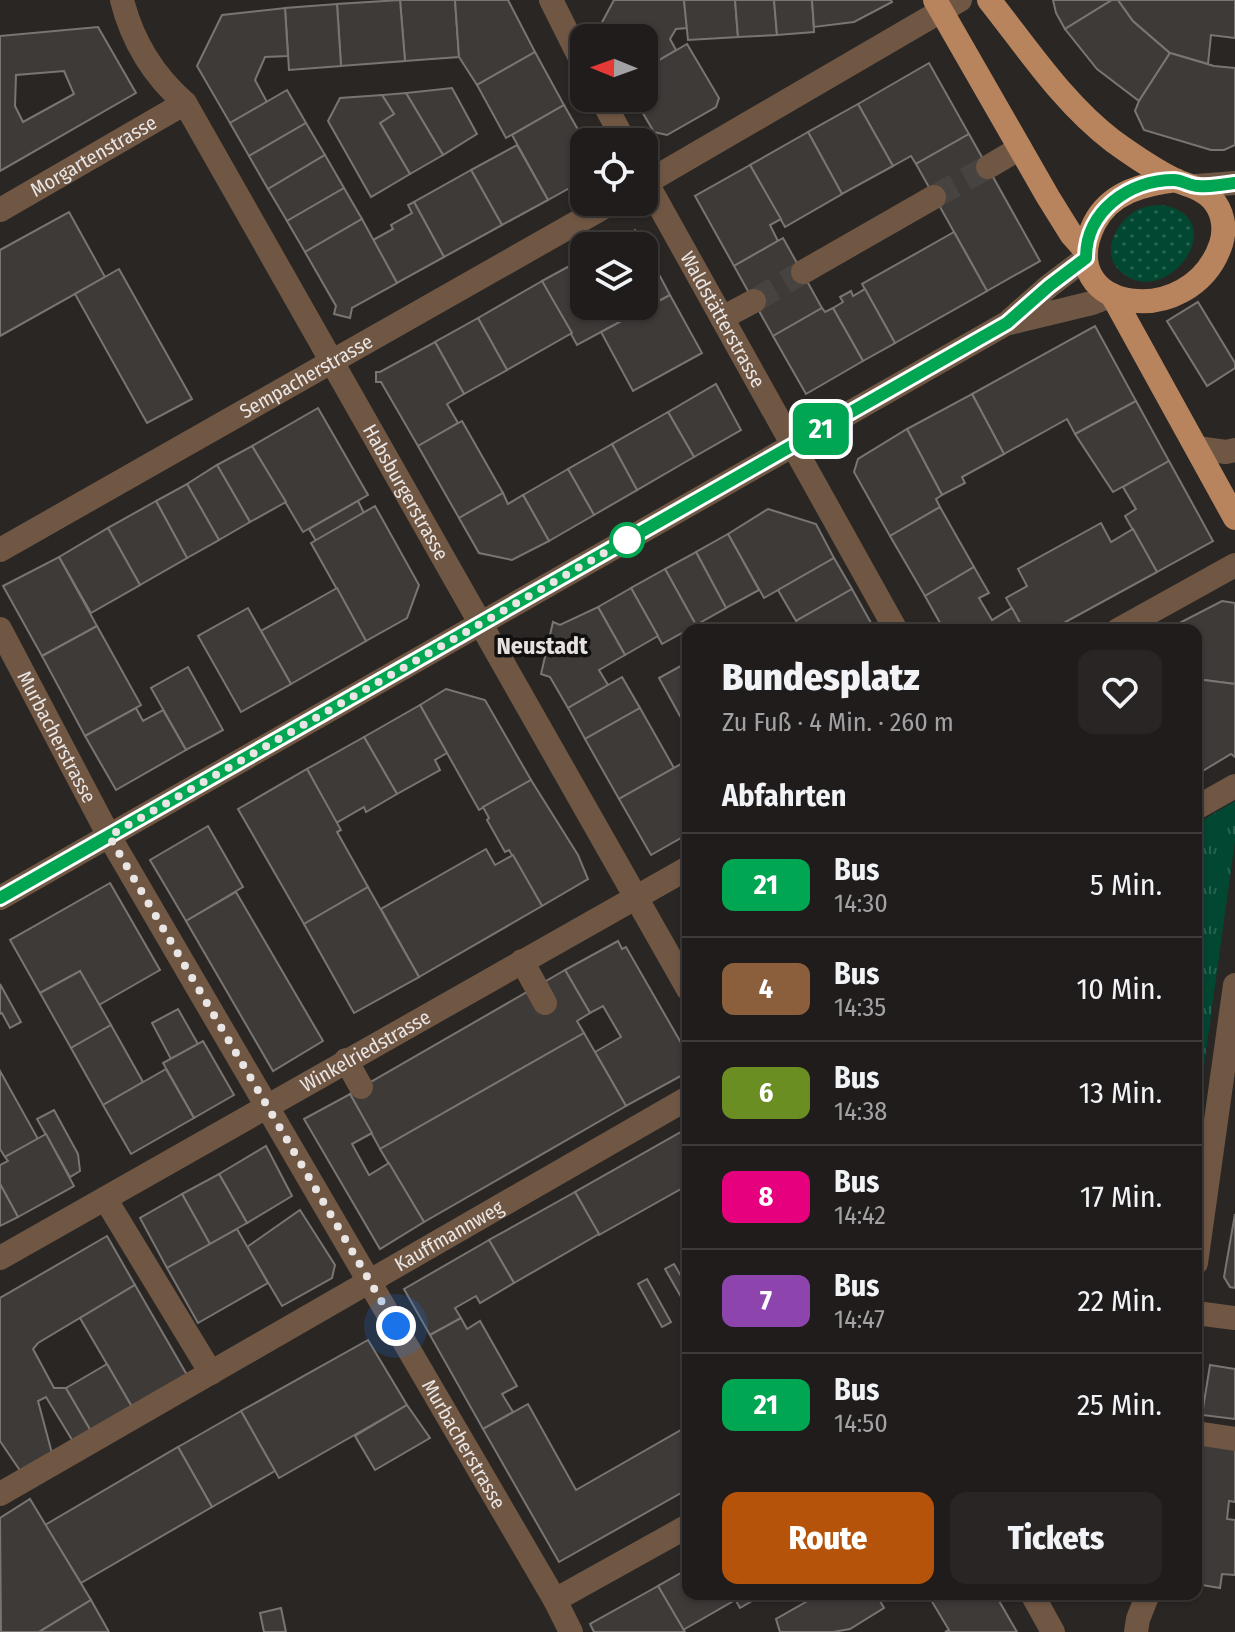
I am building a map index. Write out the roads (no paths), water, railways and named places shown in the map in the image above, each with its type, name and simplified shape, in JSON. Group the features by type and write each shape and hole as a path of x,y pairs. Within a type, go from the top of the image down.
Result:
{"main road":[{"path":"989,0 1074,108 1114,142 1211,197 1219,208 1231,239 1199,279 1177,295 1138,302 1112,295 1098,285 1089,271 1086,254 1094,224 1109,204 1122,194 1148,184 1186,183"},
{"path":"946,4 1020,148 1086,254"},
{"path":"1112,295 1235,518"}],"street":[{"name":"Habsburgerstrasse","path":"122,0 131,31 165,86 185,103 682,978"},
{"path":"551,0 570,38"},
{"path":"658,173 946,4"},
{"name":"Morgartenstrasse","path":"0,210 185,103"},
{"path":"988,167 1020,148"},
{"path":"1186,183 1235,183"},
{"path":"803,272 934,197"},
{"name":"Waldstätterstrasse","path":"658,204 893,624"},
{"name":"Sempacherstrasse","path":"0,550 589,216"},
{"path":"0,898 1007,323 1086,254"},
{"path":"1007,323 1092,303 1112,295"},
{"path":"722,318 754,301"},
{"path":"1197,448 1226,452 1235,450"},
{"path":"1129,624 1235,565"},
{"name":"Murbacherstrasse","path":"0,629 109,836 571,1632"},
{"path":"1202,805 1235,786"},
{"name":"Winkelriedstrasse","path":"0,1258 682,871"},
{"path":"522,961 545,1003"},
{"path":"1202,1165 1235,985"},
{"path":"346,1060 361,1087"},
{"name":"Kauffmannweg","path":"0,1494 682,1101"},
{"path":"106,1200 211,1373"},
{"path":"1202,1314 1235,1318"},
{"path":"1202,1434 1235,1439"},
{"path":"555,1600 682,1529"},
{"path":"1035,1600 1053,1632"},
{"path":"1132,1628 1145,1600"}],"tunnel":[{"path":"934,197 988,167"},
{"path":"754,301 803,272"}],"district":[{"name":"Neustadt","path":"542,646"}]}
